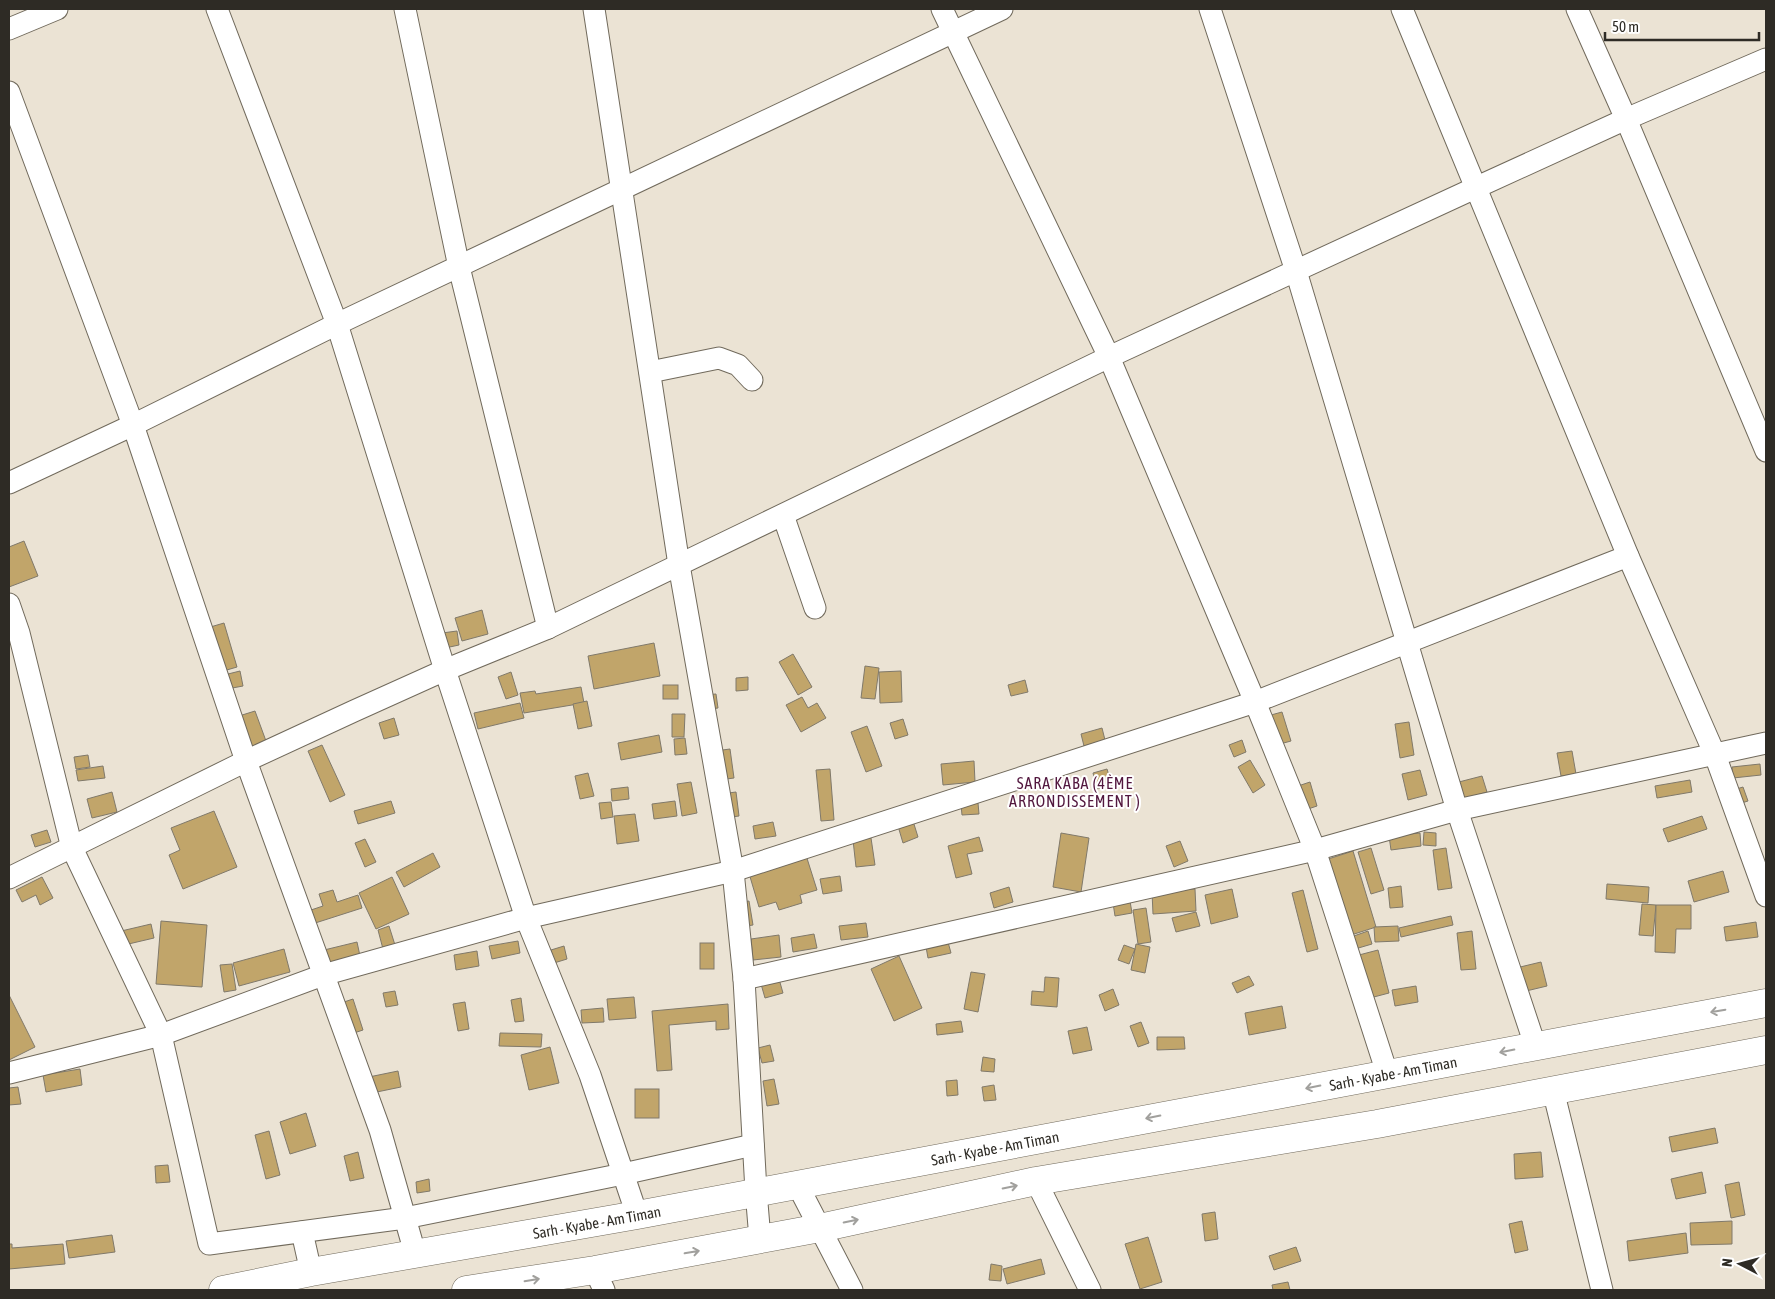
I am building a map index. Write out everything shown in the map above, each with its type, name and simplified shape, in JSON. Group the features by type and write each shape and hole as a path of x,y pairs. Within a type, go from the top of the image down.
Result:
{"highway":[{"name":"Sarh - Kyabe - Am Timan","path":"223,1290 310,1272 637,1215 756,1191 1766,1003"},
{"path":"466,1290 600,1280 760,1240 1036,1181 1377,1124 1766,1050"}],"street":[{"path":"9,29 57,9"},
{"path":"217,9 337,324 445,670 526,918 590,1075 637,1215"},
{"path":"405,9 459,267 548,628"},
{"path":"594,9 679,565 733,870 744,979 760,1240"},
{"path":"942,9 1109,357 1255,702 1315,850 1387,1073"},
{"path":"9,483 133,426 337,324 1002,9"},
{"path":"1210,9 1296,271 1457,810 1535,1045"},
{"path":"1402,9 1628,556 1715,755 1766,896"},
{"path":"1577,9 1766,451"},
{"path":"9,878 246,761 445,670 548,628 1109,357 1475,188 1766,59"},
{"path":"9,92 133,426 246,761 380,1130 415,1253"},
{"path":"650,372 719,358 738,365 752,380"},
{"path":"784,514 815,608"},
{"path":"9,1073 161,1034 323,975 526,918 733,870 1255,702 1628,556"},
{"path":"9,604 19,634 72,848 161,1034 209,1244 405,1218 623,1174 753,1145"},
{"path":"744,979 1315,850 1457,810 1766,743"},
{"path":"1553,1090 1602,1290"},
{"path":"1036,1181 1090,1290"},
{"path":"797,1184 852,1290"},
{"path":"302,1232 310,1272"}],"building":[{"path":"24,541 38,576 9,587 9,547"},
{"path":"482,610 488,634 462,641 455,618"},
{"path":"224,623 237,667 220,672 207,628"},
{"path":"457,631 459,645 445,648 442,633"},
{"path":"654,643 660,676 594,689 588,656"},
{"path":"793,654 812,687 798,695 779,662"},
{"path":"865,666 879,668 875,699 861,698"},
{"path":"240,671 243,686 227,689 224,675"},
{"path":"901,671 902,702 880,703 879,672"},
{"path":"511,672 518,695 506,699 498,677"},
{"path":"748,677 748,690 736,691 736,678"},
{"path":"1025,680 1028,692 1011,696 1008,685"},
{"path":"663,685 678,685 678,699 663,699"},
{"path":"581,687 584,703 524,713 520,693 535,691 536,694"},
{"path":"716,694 718,708 705,710 703,695"},
{"path":"802,697 808,708 817,703 826,718 801,732 786,705"},
{"path":"587,701 592,726 578,729 573,704"},
{"path":"520,703 524,718 478,729 474,713"},
{"path":"255,711 266,741 249,747 239,716"},
{"path":"1282,712 1291,741 1280,744 1271,715"},
{"path":"672,714 685,714 684,737 672,737"},
{"path":"394,718 399,735 384,739 379,723"},
{"path":"903,719 908,735 895,739 890,723"},
{"path":"1409,722 1414,755 1400,758 1395,724"},
{"path":"867,726 882,766 866,772 851,732"},
{"path":"1102,728 1105,740 1084,746 1081,734"},
{"path":"659,735 662,752 621,760 618,743"},
{"path":"685,738 687,754 675,755 674,739"},
{"path":"1242,740 1246,752 1234,757 1229,745"},
{"path":"322,745 345,795 330,802 308,751"},
{"path":"730,749 734,778 719,780 715,751"},
{"path":"1572,751 1576,774 1561,776 1557,753"},
{"path":"88,755 90,767 76,769 74,757"},
{"path":"1250,760 1265,785 1253,793 1238,767"},
{"path":"974,761 975,782 943,785 941,764"},
{"path":"1760,764 1761,775 1733,778 1732,767"},
{"path":"103,766 105,778 78,781 76,770"},
{"path":"830,769 834,820 821,821 816,770"},
{"path":"1107,769 1112,785 1097,789 1093,773"},
{"path":"1420,770 1427,795 1408,800 1402,774"},
{"path":"588,773 594,796 580,799 575,776"},
{"path":"1482,776 1487,792 1459,800 1455,783"},
{"path":"1690,780 1692,792 1657,798 1655,786"},
{"path":"691,782 697,813 682,816 677,784"},
{"path":"1310,782 1317,806 1305,810 1298,786"},
{"path":"628,787 629,799 612,801 611,789"},
{"path":"1743,787 1748,801 1735,805 1730,791"},
{"path":"112,792 117,812 92,818 87,799"},
{"path":"736,792 739,816 724,818 721,794"},
{"path":"391,801 395,813 358,824 354,811"},
{"path":"675,801 677,816 654,819 652,804"},
{"path":"611,802 613,817 601,819 599,803"},
{"path":"978,803 979,814 962,815 961,805"},
{"path":"214,811 237,867 183,889 169,855 180,850 171,828"},
{"path":"635,814 639,841 617,844 614,816"},
{"path":"1702,816 1707,829 1668,842 1663,829"},
{"path":"913,821 918,837 903,843 898,826"},
{"path":"773,822 776,836 755,839 753,826"},
{"path":"47,830 51,842 35,847 31,835"},
{"path":"1424,832 1436,833 1436,846 1423,845"},
{"path":"1061,833 1089,838 1081,892 1053,887"},
{"path":"1420,833 1421,846 1391,850 1389,836"},
{"path":"979,837 983,851 967,854 972,874 956,878 948,846"},
{"path":"871,838 875,865 856,867 853,840"},
{"path":"365,839 376,862 365,867 355,843"},
{"path":"1180,841 1188,861 1174,867 1166,846"},
{"path":"1371,848 1384,890 1371,894 1358,852"},
{"path":"1446,848 1452,888 1438,890 1433,850"},
{"path":"1353,851 1376,927 1345,937 1322,861"},
{"path":"805,852 817,890 800,895 802,903 779,910 776,902 759,907 748,870"},
{"path":"433,853 440,867 404,887 396,872"},
{"path":"1723,871 1729,892 1694,902 1688,881"},
{"path":"840,876 842,891 823,894 820,879"},
{"path":"42,877 53,898 40,905 36,895 22,902 16,890"},
{"path":"392,877 409,914 376,929 359,893"},
{"path":"1607,884 1649,887 1648,903 1606,899"},
{"path":"1401,886 1403,907 1390,908 1388,888"},
{"path":"1009,887 1013,902 994,908 990,893"},
{"path":"1195,889 1196,911 1153,914 1152,892"},
{"path":"1232,889 1238,917 1211,924 1205,895"},
{"path":"333,890 337,902 358,895 362,908 309,925 305,912 323,906 319,894"},
{"path":"1303,890 1318,949 1307,952 1292,893"},
{"path":"749,901 753,925 740,927 737,903"},
{"path":"1130,901 1132,913 1115,916 1113,903"},
{"path":"1642,904 1656,905 1653,936 1639,935"},
{"path":"1656,905 1691,905 1691,929 1676,929 1675,953 1655,952"},
{"path":"1146,908 1151,942 1138,944 1133,910"},
{"path":"1196,912 1200,926 1176,932 1172,918"},
{"path":"1451,916 1453,925 1401,937 1399,928"},
{"path":"161,921 207,925 202,987 156,984"},
{"path":"1756,922 1758,937 1726,941 1724,927"},
{"path":"866,923 868,937 841,940 839,926"},
{"path":"151,924 154,938 120,946 117,932"},
{"path":"389,926 395,945 383,949 378,930"},
{"path":"1398,926 1399,941 1375,942 1374,927"},
{"path":"1368,931 1372,944 1355,949 1351,937"},
{"path":"1472,931 1476,969 1461,970 1457,933"},
{"path":"814,934 817,948 793,952 791,938"},
{"path":"779,935 781,957 753,960 751,939"},
{"path":"518,941 520,953 492,959 489,946"},
{"path":"357,942 360,956 324,965 320,951"},
{"path":"948,942 951,953 928,958 926,947"},
{"path":"700,943 714,943 714,969 700,969"},
{"path":"1136,944 1150,947 1145,973 1131,970"},
{"path":"1124,945 1135,949 1129,964 1118,960"},
{"path":"564,946 567,959 554,963 551,950"},
{"path":"284,949 290,972 239,986 233,963"},
{"path":"1378,950 1389,993 1370,998 1359,955"},
{"path":"477,951 479,966 456,970 454,955"},
{"path":"899,956 922,1008 894,1021 871,969"},
{"path":"1541,962 1547,986 1522,992 1516,968"},
{"path":"232,964 236,990 224,992 220,965"},
{"path":"971,972 985,974 978,1012 964,1009"},
{"path":"1249,976 1254,985 1237,993 1232,983"},
{"path":"1045,977 1059,978 1057,1007 1031,1005 1032,991 1044,992"},
{"path":"779,979 783,993 765,998 761,984"},
{"path":"1416,986 1418,1002 1395,1006 1392,990"},
{"path":"1113,989 1119,1005 1105,1011 1099,995"},
{"path":"395,991 398,1005 386,1007 383,993"},
{"path":"9,995 35,1047 9,1060"},
{"path":"634,997 636,1018 609,1020 607,999"},
{"path":"521,998 524,1021 515,1022 511,1000"},
{"path":"353,999 363,1030 348,1035 338,1004"},
{"path":"465,1002 469,1029 458,1031 453,1004"},
{"path":"728,1004 729,1029 716,1030 716,1021 669,1025 672,1070 657,1071 652,1011"},
{"path":"1282,1006 1286,1028 1249,1035 1245,1013"},
{"path":"603,1008 604,1022 582,1023 581,1010"},
{"path":"961,1021 963,1032 937,1035 936,1024"},
{"path":"1141,1022 1149,1043 1138,1047 1130,1026"},
{"path":"1087,1027 1092,1050 1073,1054 1068,1031"},
{"path":"500,1033 542,1034 541,1047 499,1046"},
{"path":"1157,1037 1184,1037 1185,1049 1157,1050"},
{"path":"770,1045 774,1061 762,1063 758,1048"},
{"path":"550,1047 559,1083 529,1090 521,1055"},
{"path":"983,1057 995,1059 994,1072 981,1071"},
{"path":"80,1069 82,1085 46,1092 43,1075"},
{"path":"398,1071 401,1087 367,1094 364,1078"},
{"path":"774,1079 779,1104 767,1106 763,1081"},
{"path":"957,1080 958,1095 947,1096 946,1081"},
{"path":"994,1085 996,1100 984,1101 982,1087"},
{"path":"18,1087 21,1104 9,1105 9,1088"},
{"path":"635,1089 659,1089 659,1118 635,1118"},
{"path":"306,1113 316,1146 290,1154 280,1122"},
{"path":"1715,1128 1718,1143 1672,1152 1669,1137"},
{"path":"269,1131 280,1175 266,1179 255,1135"},
{"path":"358,1152 364,1178 350,1181 344,1156"},
{"path":"1541,1152 1543,1177 1515,1179 1514,1154"},
{"path":"168,1165 170,1182 156,1183 155,1166"},
{"path":"1702,1172 1706,1193 1676,1199 1671,1179"},
{"path":"429,1179 430,1191 417,1193 416,1182"},
{"path":"1739,1182 1745,1215 1731,1218 1725,1185"},
{"path":"1215,1212 1218,1239 1205,1241 1202,1214"},
{"path":"1522,1221 1528,1250 1515,1253 1509,1224"},
{"path":"1732,1221 1732,1244 1691,1245 1690,1223"},
{"path":"1686,1233 1688,1253 1629,1261 1627,1241"},
{"path":"112,1235 115,1252 69,1258 66,1241"},
{"path":"1148,1237 1162,1282 1140,1289 1125,1244"},
{"path":"9,1244 12,1244 12,1248 63,1244 65,1264 9,1269"},
{"path":"1296,1247 1301,1261 1274,1270 1269,1256"},
{"path":"1041,1259 1045,1274 1007,1284 1003,1269"},
{"path":"991,1264 1002,1266 1001,1281 989,1280"},
{"path":"1288,1282 1290,1290 1273,1290 1272,1285"}],"district":[{"name":"SARA KABA (4ÈME ARRONDISSEMENT )","path":"1075,792"}]}
